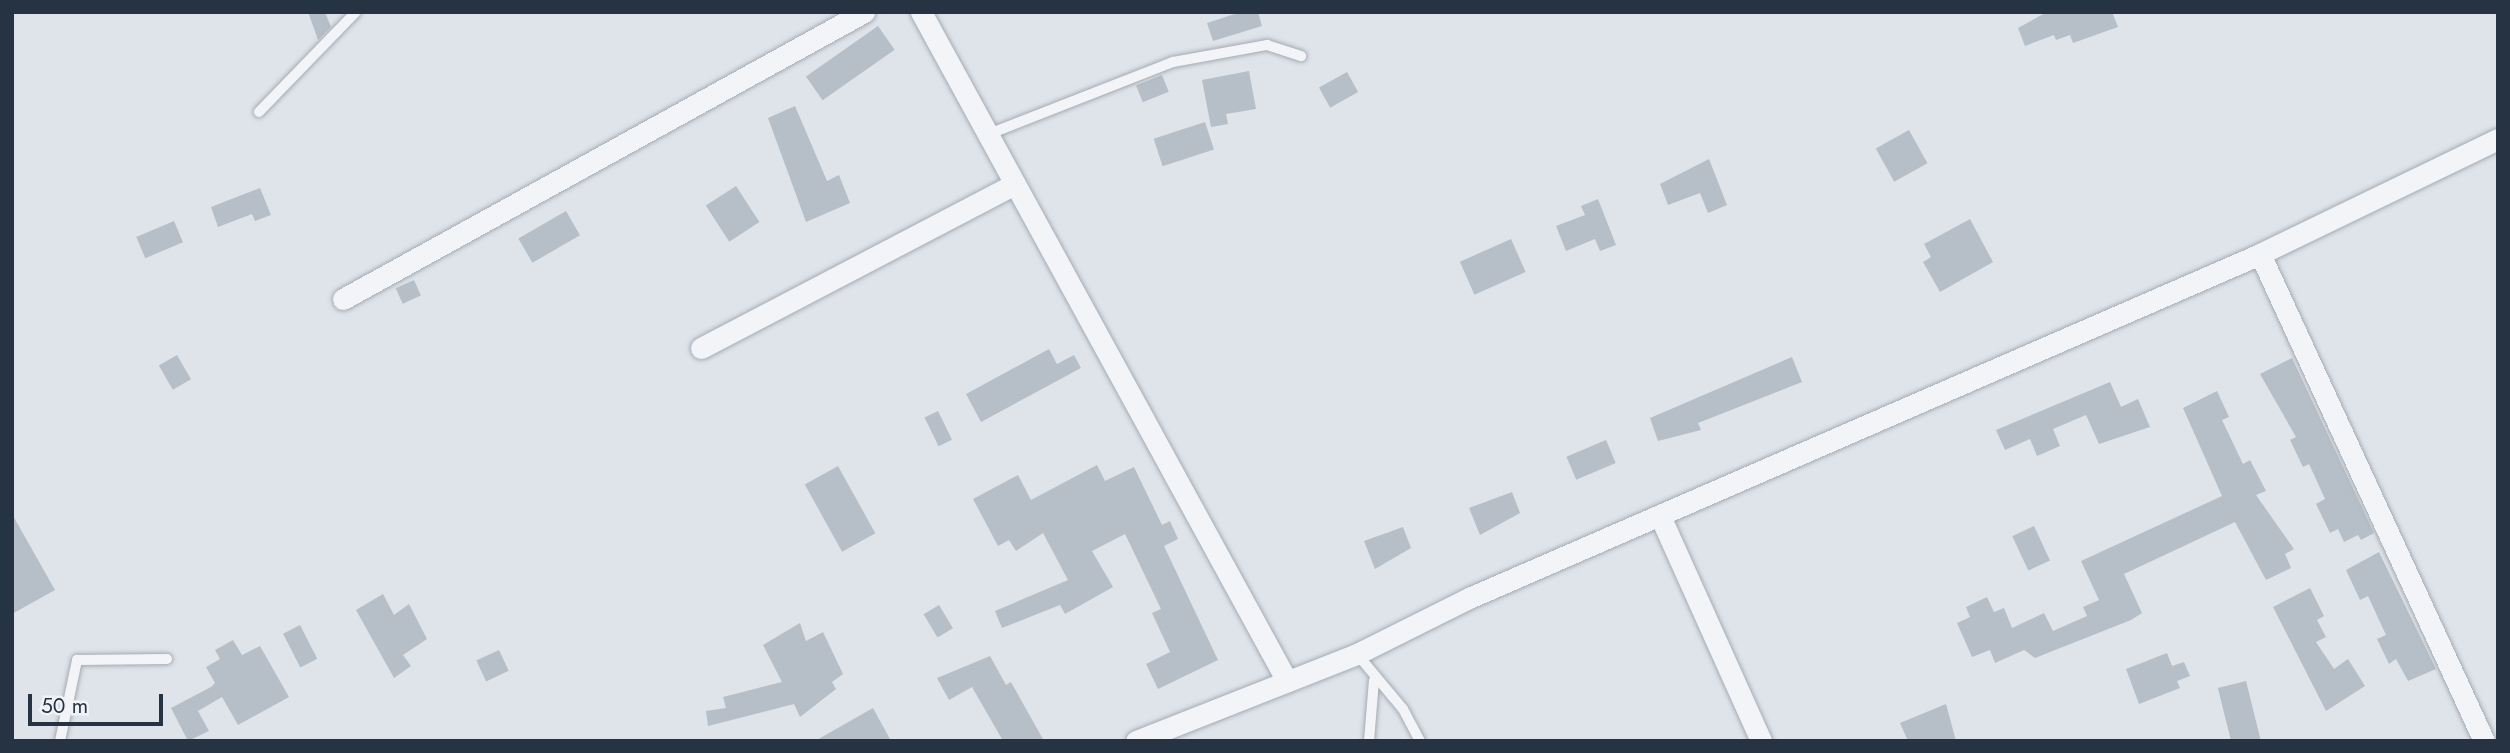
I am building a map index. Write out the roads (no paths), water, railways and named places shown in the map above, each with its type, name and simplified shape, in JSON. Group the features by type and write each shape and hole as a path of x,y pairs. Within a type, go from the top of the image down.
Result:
{"street":[{"path":"343,299 863,12"},
{"path":"921,12 1287,681"},
{"path":"1136,741 1356,654 1660,516 2260,254 2498,139"},
{"path":"701,348 1015,184"},
{"path":"2260,254 2484,741"},
{"path":"1660,516 1761,741"}],"lane":[{"path":"259,112 356,12"},
{"path":"989,135 1112,82 1207,54 1267,45 1300,56"},
{"path":"1356,654 1374,680 1403,709 1420,741"},
{"path":"60,741 77,660 167,659"},
{"path":"1369,741 1374,680"}]}
